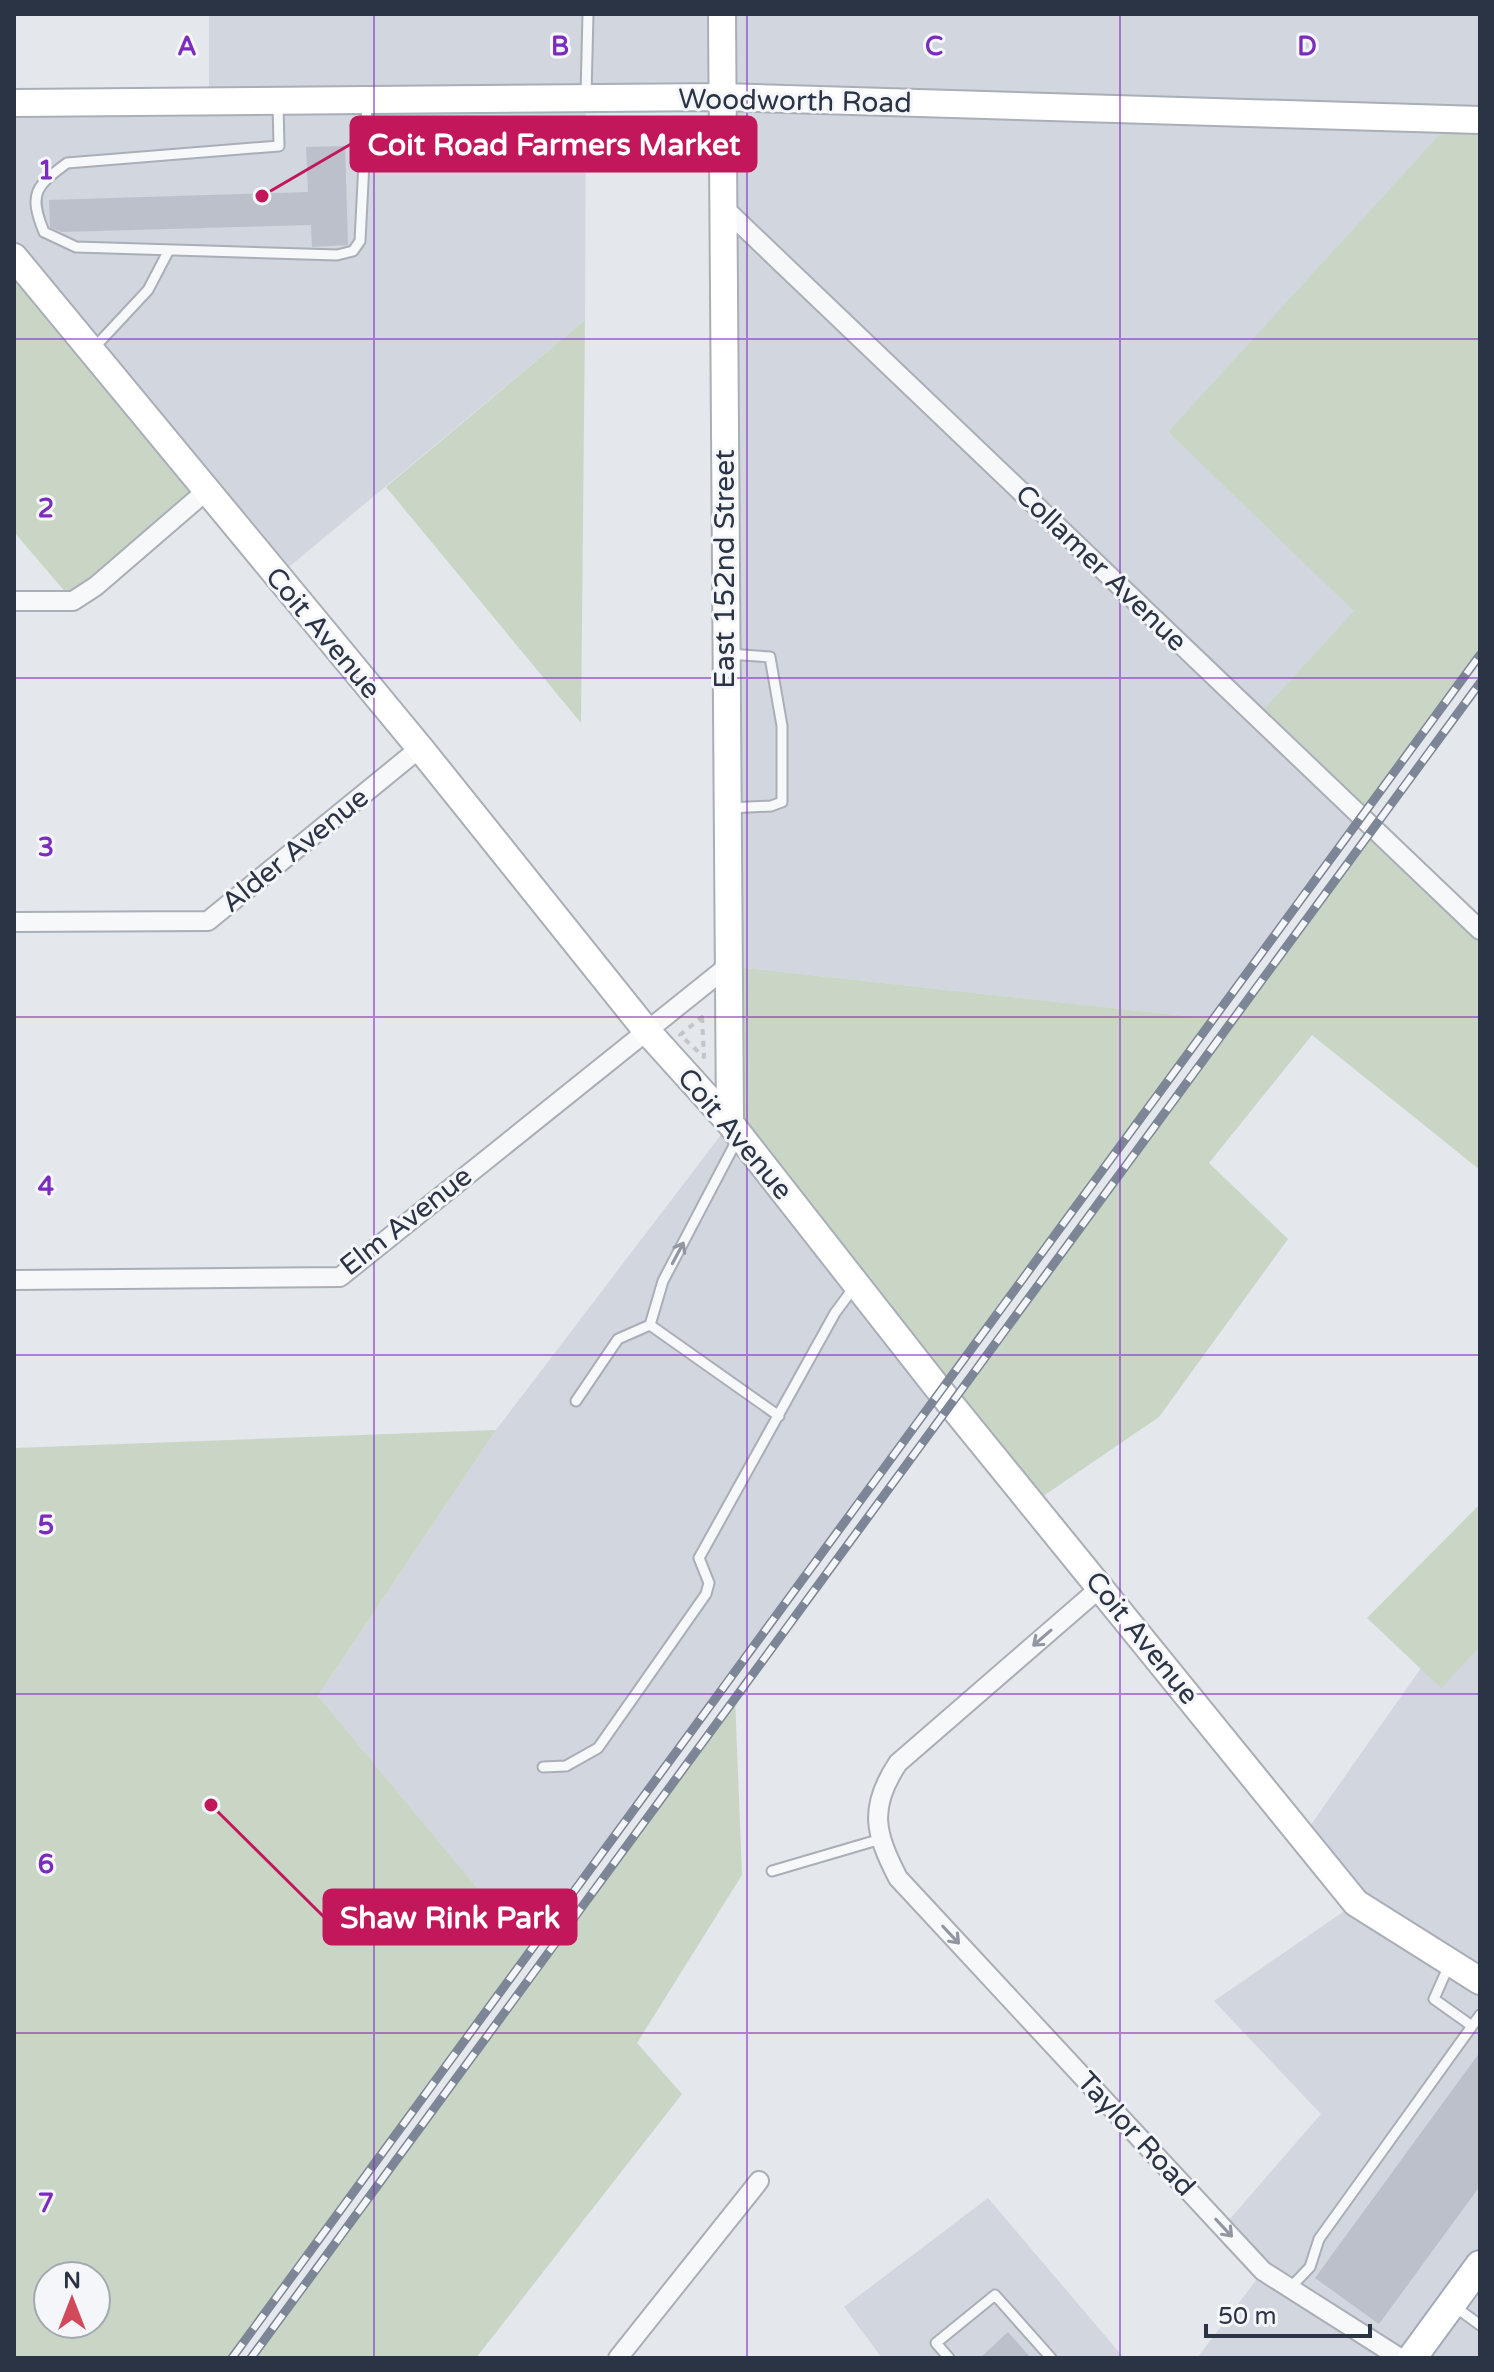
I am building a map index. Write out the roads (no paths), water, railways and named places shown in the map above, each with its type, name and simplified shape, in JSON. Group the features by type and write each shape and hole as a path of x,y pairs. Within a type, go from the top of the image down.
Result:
{"main road":[{"path":"1412,2358 1480,2265"}],"street":[{"name":"East 152nd Street","path":"722,14 728,966 735,1129"},
{"name":"Woodworth Road","path":"14,103 723,97 1480,120"},
{"name":"Collamer Avenue","path":"722,206 1480,930"},
{"name":"Coit Avenue","path":"14,257 205,492 420,748 646,1030 735,1129 1356,1903 1480,1981"},
{"path":"14,601 73,601 96,586 205,492"},
{"name":"Alder Avenue","path":"14,922 208,921 420,748"},
{"name":"Elm Avenue","path":"14,1280 340,1277 728,966"},
{"path":"881,1839 877,1812 880,1794 898,1763 1101,1587"},
{"name":"Taylor Road","path":"881,1839 898,1878 1263,2271 1400,2358"},
{"path":"618,2358 759,2181"}],"lane":[{"path":"586,98 588,14"},
{"path":"277,100 279,146 67,163 40,183 35,196 37,214 44,232 57,241 76,247 337,255 353,251 360,241 367,100"},
{"path":"91,351 148,290 169,250"},
{"path":"726,654 770,657 782,726 782,802 771,806 727,808"},
{"path":"576,1401 618,1339 650,1325 663,1281 735,1129"},
{"path":"543,1767 566,1766 598,1748 706,1594 709,1583 699,1558 835,1313 857,1284"},
{"path":"650,1325 779,1416"},
{"path":"772,1871 881,1839"},
{"path":"1451,1962 1434,1999 1472,2026"},
{"path":"1290,2288 1310,2267 1319,2239 1480,2015"},
{"path":"949,2358 936,2343 995,2295 1051,2358"},
{"path":"1451,2304 1480,2325"}],"railway":[{"path":"232,2358 1480,655"},
{"path":"251,2358 1480,683"}],"place":[{"name":"Coit Road Farmers Market","path":"262,196"},
{"name":"Shaw Rink Park","path":"211,1805"}]}
